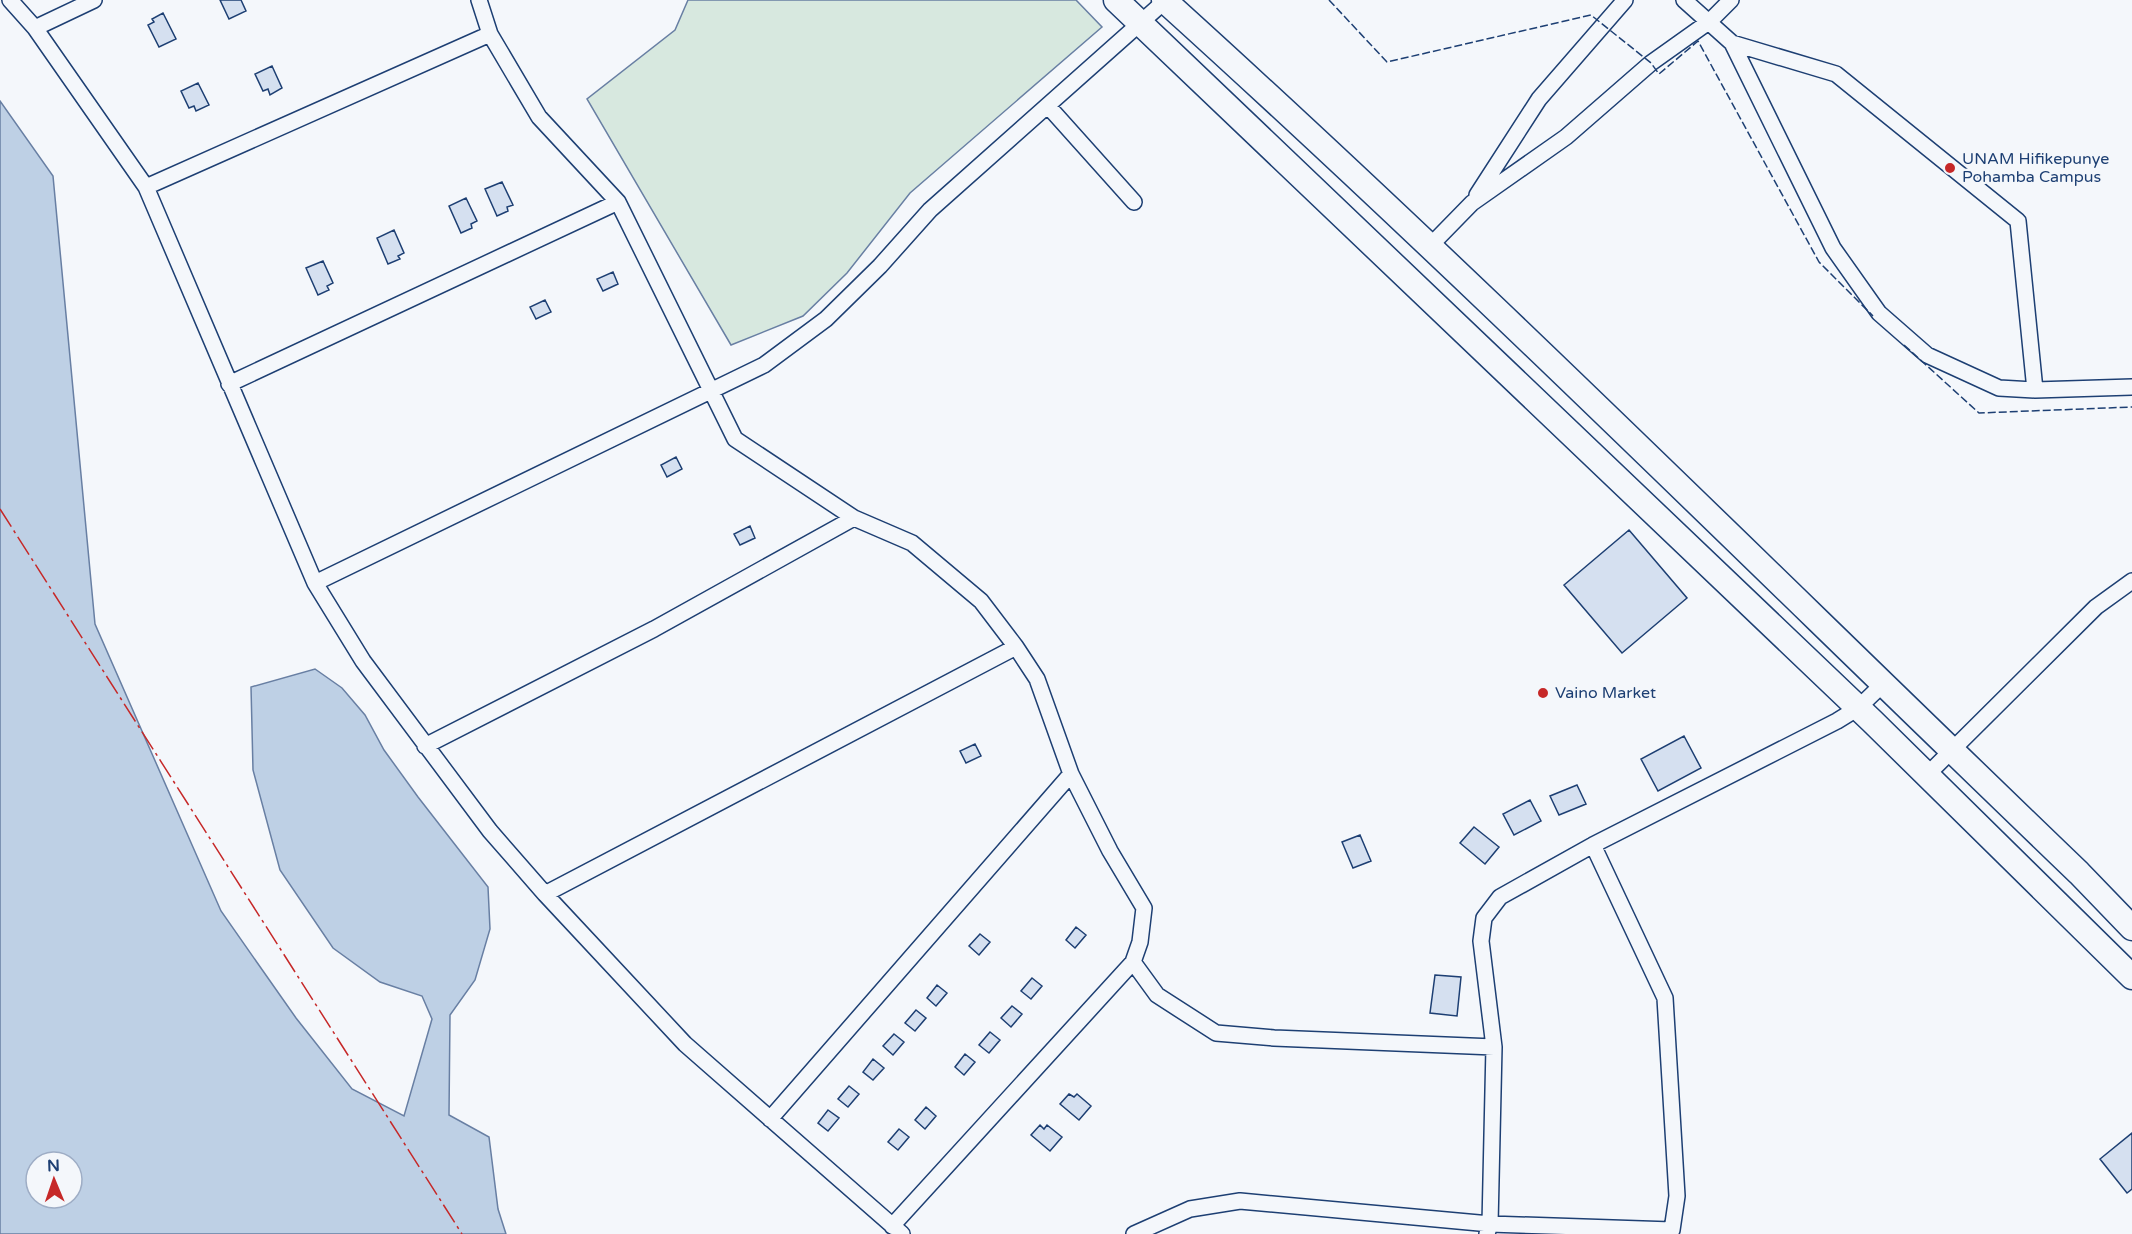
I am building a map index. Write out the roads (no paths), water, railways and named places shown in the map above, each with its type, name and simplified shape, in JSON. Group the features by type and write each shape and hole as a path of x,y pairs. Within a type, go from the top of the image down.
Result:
{"main road":[{"path":"1116,0 1858,708 2132,977"},
{"path":"1165,0 1269,93 1952,751 2132,928"},
{"path":"1402,272 1429,247"}],"street":[{"path":"10,0 35,28 146,187 315,583 363,661 490,831 545,894 685,1044 897,1230 1134,963 1140,942 1144,908 1110,851 1071,774 1037,679 981,601 912,543 854,518 735,438 618,202 539,117 490,34 479,0"},
{"path":"35,28 94,0"},
{"path":"315,583 764,365 826,319 880,266 930,210 1142,24 1165,0"},
{"path":"1472,203 1539,99 1625,0"},
{"path":"1684,0 1732,43 1833,248 1879,313 1927,355 1999,388 2036,390 2132,387"},
{"path":"1429,247 1472,203 1566,137 1651,63 1710,21 1731,0"},
{"path":"146,187 490,34"},
{"path":"1732,43 1836,74 2018,221 2036,390"},
{"path":"1048,106 1134,202"},
{"path":"229,384 618,202"},
{"path":"425,746 654,629 854,518"},
{"path":"1927,775 2096,607 2132,581"},
{"path":"545,894 1016,647"},
{"path":"1488,1229 1494,1047 1481,941 1484,918 1500,897 1593,845 1858,708 1882,685"},
{"path":"770,1119 1071,774"},
{"path":"1134,1234 1190,1209 1240,1201 1488,1229 1672,1230 1677,1196 1665,998 1593,845"},
{"path":"1134,963 1157,995 1216,1033 1274,1038 1494,1047"}],"water":[{"path":"0,101 53,176 95,624 221,911 296,1018 352,1089 404,1116 432,1019 422,996 380,982 333,948 280,870 253,770 251,687 315,669 342,688 365,715 384,750 488,887 490,929 475,980 450,1015 449,1115 489,1137 498,1209 506,1234 0,1234"}],"place":[{"name":"UNAM Hifikepunye Pohamba Campus","path":"1950,168"},
{"name":"Vaino Market","path":"1543,693"}]}
